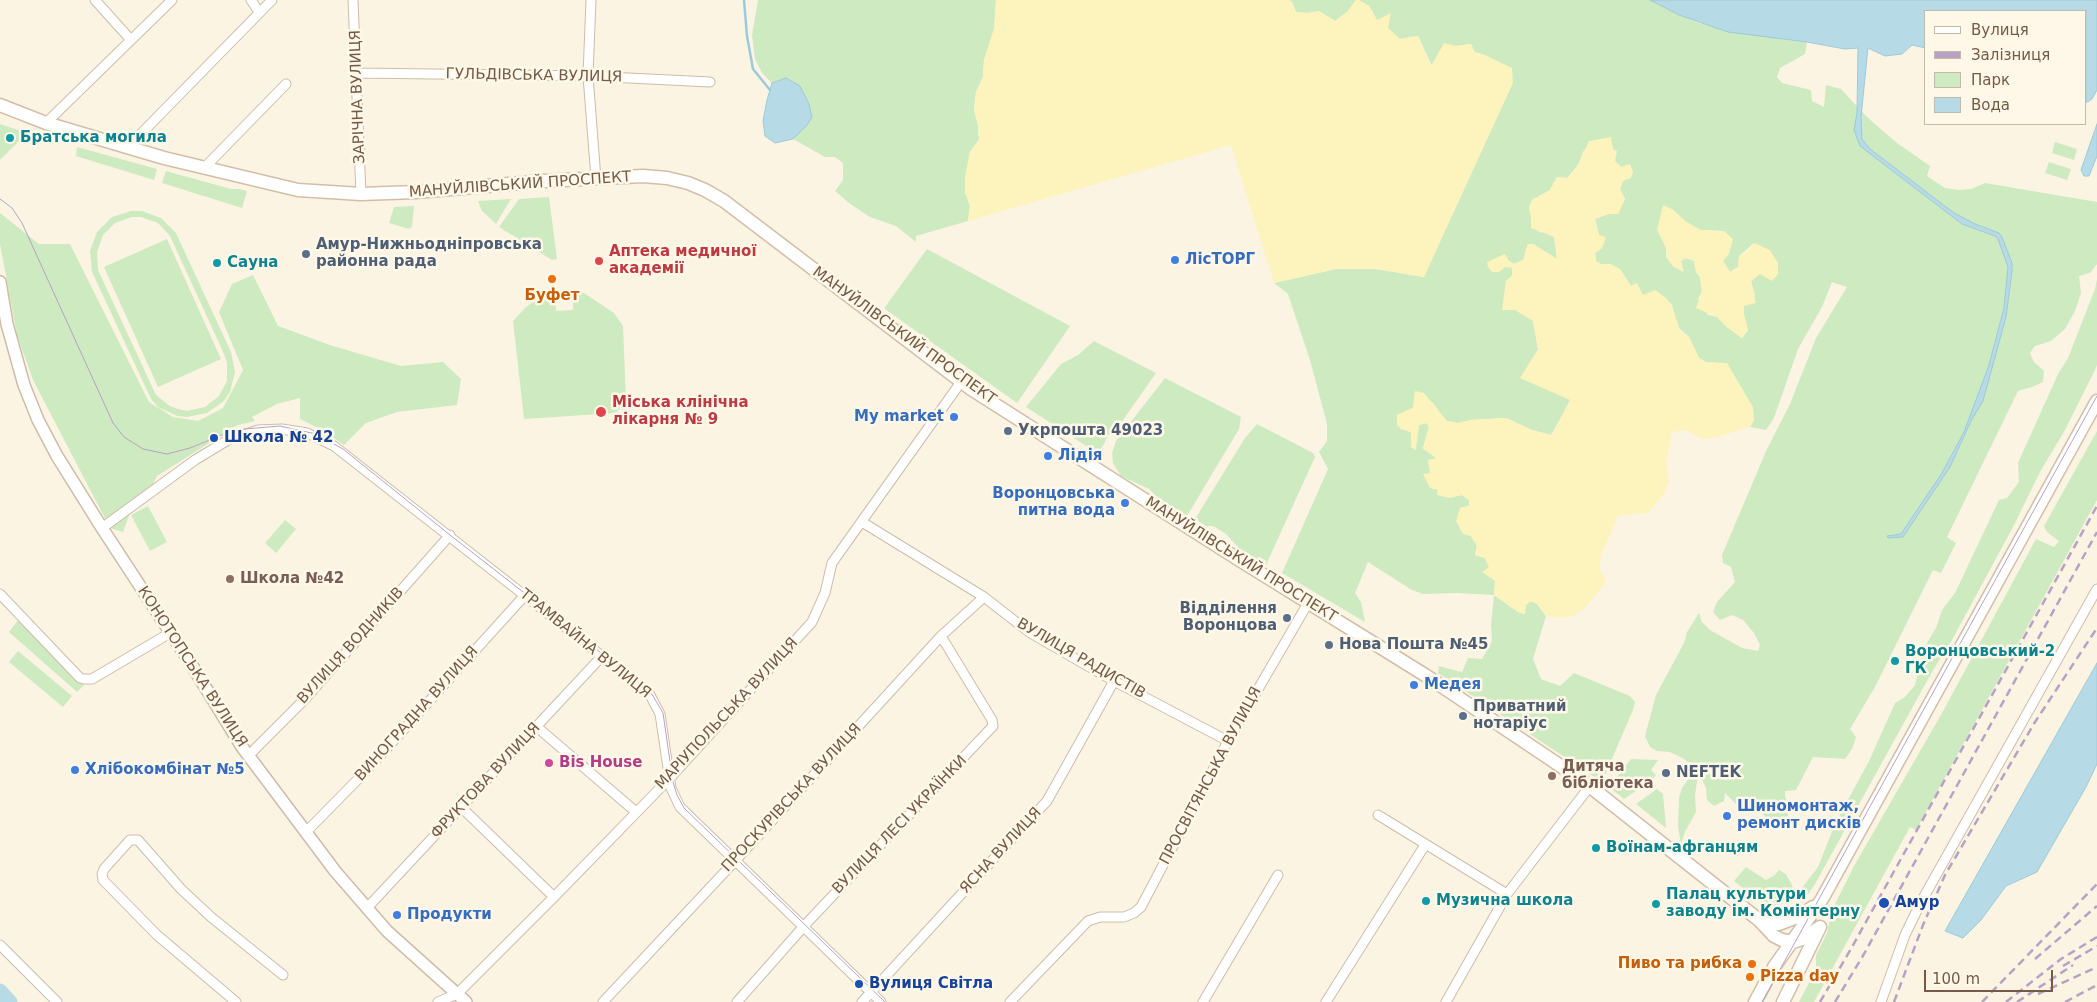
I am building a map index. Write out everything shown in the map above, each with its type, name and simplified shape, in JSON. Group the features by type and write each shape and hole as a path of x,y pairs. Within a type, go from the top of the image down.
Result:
{"main road":[{"name":"МАНУЙЛІВСЬКИЙ ПРОСПЕКТ","path":"0,105 46,124 205,168 298,190 361,194 416,192 643,176 667,178 688,183 705,190 724,201 961,382 1508,729 1590,786 1764,922 1774,936"},
{"path":"1755,1002 1774,967 1822,899 2097,401"},
{"path":"1764,922 1779,924 1789,922 1822,899"},
{"path":"1782,1002 1820,927 1822,899"},
{"path":"1764,922 1783,931 1793,942 1798,961 1797,974"},
{"path":"1774,936 1793,942 1802,939 1820,927"},
{"path":"1774,936 1776,953 1774,967"}],"street":[{"path":"94,0 131,40"},
{"path":"46,124 172,0"},
{"path":"251,0 259,12"},
{"path":"128,147 272,0"},
{"name":"ЗАРІЧНА ВУЛИЦЯ","path":"354,0 361,194"},
{"path":"590,0 588,76 596,179"},
{"name":"ГУЛЬДІВСЬКА ВУЛИЦЯ","path":"357,73 588,76 710,82"},
{"path":"205,168 286,84"},
{"name":"КОНОТОПСЬКА ВУЛИЦЯ","path":"0,282 7,324 24,385 38,420 57,456 102,528 249,755 335,871 386,931 461,998"},
{"name":"МАРІУПОЛЬСЬКА ВУЛИЦЯ","path":"438,1002 461,998 554,897 670,778 812,622 825,593 832,563 961,382"},
{"name":"ТРАМВАЙНА ВУЛИЦЯ","path":"102,528 195,460 228,440 264,430 296,430 316,436 341,450 642,686 655,701 662,720 670,778 674,795 680,807 881,1002"},
{"name":"ВУЛИЦЯ РАДИСТІВ","path":"862,522 984,597 1029,632 1114,681 1228,741"},
{"name":"ВУЛИЦЯ ВОДНИКІВ","path":"249,755 304,700 449,536"},
{"path":"1881,1002 1905,935 1921,902 2097,589"},
{"path":"0,594 80,678 84,679 92,679 170,632"},
{"name":"ВИНОГРАДНА ВУЛИЦЯ","path":"306,832 368,768 525,594"},
{"name":"ПРОСКУРІВСЬКА ВУЛИЦЯ","path":"603,1002 941,636 984,597"},
{"name":"ПРОСВІТЯНСЬКА ВУЛИЦЯ","path":"1010,1002 1088,921 1094,918 1124,917 1134,913 1141,906 1228,741 1308,603"},
{"name":"ВУЛИЦЯ ЛЕСІ УКРАЇНКИ","path":"737,1002 803,927 993,726 992,720 941,636"},
{"name":"ФРУКТОВА ВУЛИЦЯ","path":"367,908 603,654"},
{"name":"ЯСНА ВУЛИЦЯ","path":"862,1002 1047,801 1114,681"},
{"path":"537,726 636,812"},
{"path":"1446,1002 1507,894 1590,786"},
{"path":"461,806 554,897"},
{"path":"1378,815 1507,894"},
{"path":"236,1002 157,935 102,877 104,869 128,841 132,839 138,840 193,900 283,975"},
{"path":"1326,1002 1425,845"},
{"path":"1203,1002 1278,875"},
{"path":"0,945 57,1002"}],"green space":[{"path":"758,0 996,0 994,29 984,60 983,77 976,92 974,110 979,140 970,152 965,178 965,192 970,206 968,221 916,236 916,242 896,226 870,217 835,191 843,180 843,163 835,157 825,157 793,139 807,125 786,78 772,83 762,73 755,59 752,35"},
{"path":"1289,0 1356,0 1348,11 1335,21 1319,11 1296,12 1292,2"},
{"path":"1359,0 1650,0 1702,24 1807,42 1805,54 1780,68 1777,77 1782,83 1811,90 1812,101 1824,107 1826,85 1841,89 1867,117 1897,143 1930,166 1927,176 1945,188 1971,189 1985,183 2097,202 2097,264 2090,273 2079,276 2081,293 2075,311 2065,329 2051,341 2035,346 2030,353 2034,362 2044,371 2043,382 2018,391 1947,537 1956,543 1941,573 1933,570 1875,687 1850,729 1856,737 1852,749 1845,759 1813,757 1796,790 1785,791 1785,797 1790,806 1787,818 1780,823 1769,821 1749,799 1740,808 1725,793 1724,801 1714,806 1707,800 1706,788 1696,768 1670,752 1657,751 1650,747 1645,736 1656,695 1684,643 1687,632 1699,613 1702,622 1710,630 1742,648 1758,651 1760,645 1754,633 1743,620 1732,615 1720,620 1713,612 1717,602 1735,582 1731,567 1723,563 1722,555 1767,449 1790,404 1816,338 1847,287 1832,282 1822,307 1798,349 1774,418 1766,430 1750,427 1754,420 1727,364 1706,362 1699,358 1689,337 1631,286 1620,269 1610,264 1600,264 1596,261 1595,253 1602,248 1595,219 1608,214 1618,214 1625,199 1620,189 1623,181 1621,167 1615,161 1584,150 1578,165 1567,178 1557,177 1550,190 1532,200 1529,208 1539,232 1547,233 1554,237 1557,259 1533,244 1528,244 1523,260 1514,264 1509,261 1499,272 1505,267 1512,267 1512,276 1506,281 1504,302 1533,321 1538,349 1571,400 1551,435 1532,430 1506,418 1471,420 1458,423 1446,421 1433,403 1415,392 1413,408 1397,415 1401,429 1411,432 1411,446 1415,450 1419,425 1426,423 1429,427 1423,448 1437,459 1428,460 1438,490 1437,495 1462,495 1469,500 1471,536 1477,546 1475,555 1485,558 1495,581 1494,595 1423,594 1412,590 1368,562 1355,593 1361,602 1365,622 1282,573 1328,469 1319,452 1327,441 1327,424 1310,360 1288,294 1274,283 1336,269 1376,269 1424,277 1458,200 1487,56 1474,52 1471,44 1456,46 1432,66 1418,36 1400,39 1377,20 1369,6","holes":["1672,209 1685,221 1700,230 1724,231 1723,261 1730,272 1738,267 1739,256 1754,243 1760,273 1751,281 1755,295 1744,306 1748,330 1742,338 1717,317 1708,315 1698,299 1702,291 1700,277 1696,272 1694,261 1686,258 1681,261 1683,271 1674,267 1666,257"]},
{"path":"0,124 27,133 0,160"},
{"path":"2055,142 2077,149 2074,160 2052,153"},
{"path":"77,147 157,169 154,180 76,156"},
{"path":"2049,162 2071,169 2067,180 2045,173"},
{"path":"166,171 231,189 247,191 242,208 162,183"},
{"path":"549,197 557,259 552,260 499,227 519,199"},
{"path":"511,199 496,224 482,211 478,201"},
{"path":"414,206 412,227 409,229 389,223 394,207"},
{"path":"131,211 142,211 161,218 176,233 231,352 235,372 230,392 224,401 207,413 187,417 177,416 158,407 151,399 92,272 90,251 97,232 112,217","holes":["132,217 141,217 158,223 170,236 224,354 227,363 227,381 219,396 205,407 187,411 178,409 170,406 156,395 98,270 97,252 103,235 115,223"]},
{"path":"0,213 39,244 70,244 149,402 173,417 198,421 223,408 243,370 219,312 232,284 253,275 278,326 330,345 401,366 443,362 461,379 457,405 397,412 366,423 344,445 322,430 300,419 300,398 277,404 252,417 255,421 238,425 157,476 151,488 136,497 123,532 110,528 33,380 17,335 0,244"},
{"path":"167,239 221,359 158,387 104,267"},
{"path":"927,249 1070,326 1017,403 885,309"},
{"path":"2097,279 2097,365 2093,374 1952,640 1932,672 1815,884 1807,896 1800,901 1797,898 1797,894 1818,867 1835,824 1869,761 1895,703 1905,697 1915,685 1918,663 1925,646 1936,628 1942,610 1955,593 1999,500 2007,498 2019,482 2018,463 2058,374 2068,358 2095,289"},
{"path":"555,293 556,311 573,310 573,293 584,293 614,313 623,326 626,400 616,413 524,419 513,321 526,307 542,296"},
{"path":"1094,341 1156,373 1116,430 1108,435 1097,453 1026,407 1061,364 1078,355"},
{"path":"1165,378 1241,417 1239,429 1187,516 1156,496 1149,489 1121,476 1113,463 1112,453 1116,441"},
{"path":"1257,424 1313,453 1315,457 1266,565 1239,548 1226,534 1213,526 1206,526 1195,519 1245,438"},
{"path":"2097,431 2097,500 1916,830 1910,827 1814,1002 1799,1002 1816,969 1816,955 1827,933 1832,910 1854,866 1942,713 2036,539 2054,547 2059,541 2047,532 2044,526"},
{"path":"148,506 167,542 150,551 131,515"},
{"path":"285,520 296,529 276,553 265,543"},
{"path":"1494,595 1518,612 1524,614 1526,605 1531,601 1537,604 1546,616 1533,659 1541,679 1560,686 1574,673 1630,696 1635,702 1602,782 1438,673 1439,666 1462,672 1468,658 1482,659 1492,641 1491,625"},
{"path":"19,619 84,685 77,692 9,632"},
{"path":"18,651 72,696 63,707 9,662"},
{"path":"1631,759 1658,760 1651,770 1656,775 1651,781 1624,799 1609,787"},
{"path":"1696,768 1698,775 1695,795 1696,812 1681,844 1678,827 1679,798 1682,788"},
{"path":"1657,789 1663,794 1666,828 1636,804"},
{"path":"1746,867 1766,880 1775,875 1779,870 1786,874 1793,887 1776,908 1770,910 1734,881"}],"sand":[{"path":"996,0 1289,0 1292,2 1296,12 1319,11 1335,21 1348,11 1356,0 1359,0 1369,6 1377,20 1391,13 1388,28 1400,39 1418,36 1431,66 1444,43 1456,46 1471,44 1475,52 1512,68 1513,83 1424,277 1376,269 1336,269 1274,283 1231,145 968,221 970,206 965,192 965,178 970,152 979,140 974,110 976,92 983,77 984,60 994,29"},
{"path":"1611,137 1613,149 1617,151 1615,161 1621,167 1630,164 1633,172 1631,178 1623,181 1620,189 1625,199 1618,214 1608,214 1595,219 1599,235 1606,237 1602,248 1595,253 1596,261 1601,264 1610,264 1620,269 1630,286 1637,283 1643,295 1655,290 1665,297 1672,305 1680,331 1689,337 1699,358 1706,362 1727,363 1753,407 1754,420 1750,427 1717,437 1703,439 1684,430 1672,432 1666,463 1669,480 1665,492 1649,513 1618,516 1602,553 1599,567 1606,582 1595,596 1586,607 1571,617 1546,616 1537,604 1531,601 1526,605 1525,614 1518,612 1494,595 1495,581 1482,572 1489,567 1485,558 1475,555 1477,546 1471,536 1463,534 1456,521 1460,508 1470,505 1469,500 1462,495 1450,498 1437,495 1438,490 1430,488 1423,474 1430,473 1428,460 1437,458 1423,449 1429,427 1426,423 1419,425 1416,450 1411,447 1411,432 1401,429 1397,425 1397,415 1413,408 1415,391 1424,393 1447,421 1458,423 1471,420 1506,418 1532,430 1552,435 1570,400 1520,378 1538,349 1533,321 1515,310 1502,310 1506,281 1512,276 1512,268 1505,267 1499,272 1492,272 1487,262 1505,254 1509,261 1514,264 1523,260 1528,244 1533,244 1557,259 1554,237 1531,228 1529,208 1532,200 1550,190 1557,177 1568,178 1578,165 1589,141"},
{"path":"1663,205 1672,209 1685,221 1700,230 1724,231 1733,239 1729,254 1723,261 1730,272 1738,267 1739,256 1747,252 1754,243 1770,250 1778,263 1778,274 1772,281 1760,274 1751,281 1756,303 1744,306 1748,330 1742,338 1717,317 1696,308 1702,291 1700,277 1696,272 1694,261 1686,258 1681,261 1684,272 1674,267 1666,256 1666,248 1657,230"}],"water":[{"path":"1650,0 2097,0 2097,90 2088,102 2087,10 1924,10 1924,48 1912,45 1902,54 1885,56 1868,48 1861,117 1862,139 1870,149 1954,213 1975,224 1999,233 2012,263 2006,317 1983,401 1971,421 1950,467 1903,537 1888,538 1887,536 1901,534 1942,473 1964,432 1989,365 2004,308 2008,267 1998,239 1995,236 1962,224 1860,146 1854,130 1857,113 1858,48 1845,49 1728,32 1679,15"},
{"path":"786,78 800,86 809,104 812,117 793,139 775,143 765,136 763,121 772,83"},
{"path":"2097,124 2097,156 2089,176 2084,176 2081,170"},
{"path":"2097,663 2097,764 2086,787 2037,872 2006,886 1981,920 1963,938 1945,931"}],"waterway":[{"path":"744,0 747,36 753,69 770,90"},
{"path":"0,991 10,1002"}],"tram line":[{"path":"0,199 12,208 22,223 113,423 124,437 143,449 167,454 244,429 280,426 316,434 343,449 650,691 663,713 673,782 684,808 885,1002"},
{"path":"1762,1002 2097,396"}],"railway":[{"path":"1820,1002 2097,506"},
{"path":"1835,1002 1864,954 2097,532"},
{"path":"1894,1002 1923,925 1945,875 2035,722 2097,628"},
{"path":"1982,1002 2097,884"},
{"path":"2035,959 2097,906"},
{"path":"2006,1002 2061,959 2097,937"},
{"path":"2063,966 2097,946"},
{"path":"2017,1002 2073,965"},
{"path":"2038,994 2097,967"},
{"path":"2065,1002 2097,985"}],"place":[{"name":"Братська могила","path":"10,138"},
{"name":"Амур-Нижньодніпровська районна рада","path":"306,254"},
{"name":"ЛісТОРГ","path":"1175,260"},
{"name":"Аптека медичної академії","path":"599,261"},
{"name":"Сауна","path":"217,263"},
{"name":"Буфет","path":"552,279"},
{"name":"Міська клінічна лікарня № 9","path":"601,412"},
{"name":"My market","path":"954,417"},
{"name":"Укрпошта 49023","path":"1008,431"},
{"name":"Школа № 42","path":"214,438"},
{"name":"Лідія","path":"1048,456"},
{"name":"Воронцовська питна вода","path":"1125,503"},
{"name":"Школа №42","path":"230,579"},
{"name":"Відділення Воронцова","path":"1287,618"},
{"name":"Нова Пошта №45","path":"1329,645"},
{"name":"Воронцовський-2 ГК","path":"1895,661"},
{"name":"Медея","path":"1414,685"},
{"name":"Приватний нотаріус","path":"1463,716"},
{"name":"Bis House","path":"549,763"},
{"name":"Хлібокомбінат №5","path":"75,770"},
{"name":"NEFTEK","path":"1666,773"},
{"name":"Дитяча бібліотека","path":"1552,776"},
{"name":"Шиномонтаж, ремонт дисків","path":"1727,816"},
{"name":"Воїнам-афганцям","path":"1596,848"},
{"name":"Музична школа","path":"1426,901"},
{"name":"Амур","path":"1884,903"},
{"name":"Палац культури заводу ім. Комінтерну","path":"1656,904"},
{"name":"Продукти","path":"397,915"},
{"name":"Пиво та рибка","path":"1752,964"},
{"name":"Pizza day","path":"1750,977"},
{"name":"Вулиця Світла","path":"859,984"}]}
